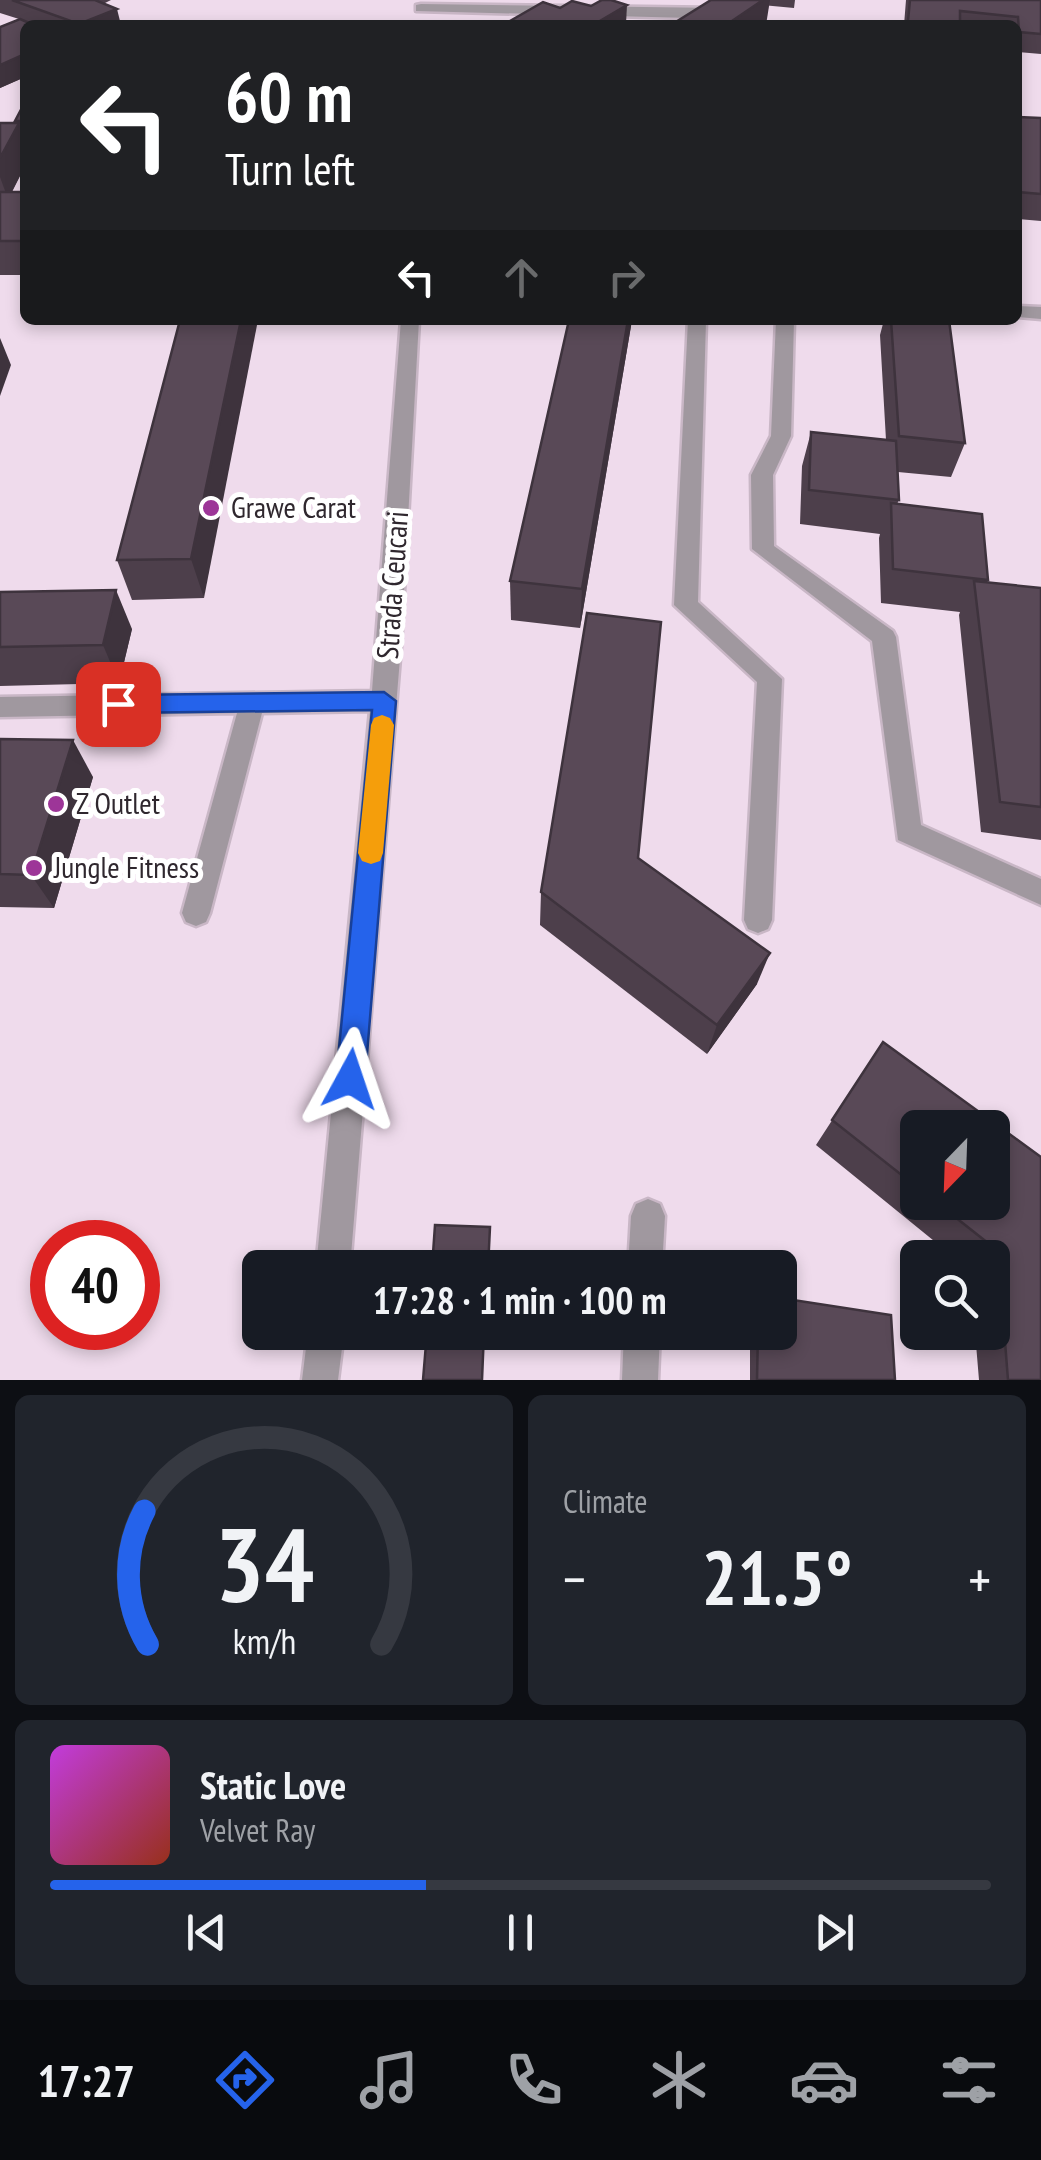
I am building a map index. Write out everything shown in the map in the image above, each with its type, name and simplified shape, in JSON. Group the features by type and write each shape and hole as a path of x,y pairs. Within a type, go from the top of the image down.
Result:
{"street":[{"path":"420,2 690,14 733,9"},
{"path":"523,20 544,9"},
{"name":"Strada Ceucari","path":"335,1250 384,701 410,325"},
{"path":"697,325 686,605 770,678 758,920"},
{"path":"785,325 781,436 762,475 763,549 884,637 908,832 1041,892"},
{"path":"196,913 253,701"},
{"path":"0,707 384,701"},
{"path":"646,1250 648,1216"},
{"path":"320,1380 324,1350"},
{"path":"640,1380 641,1350"}],"building":[{"path":"12,0 95,0 117,9 89,20 68,20"},
{"path":"602,0 627,5 602,20 512,20 543,2 560,8 572,1 591,6"},
{"path":"711,0 763,0 733,20 679,20"},
{"path":"910,0 1041,0 1041,34 1022,32 1022,20 1018,17 960,11 960,20 908,20"},
{"path":"22,20 20,56 0,65 0,27"},
{"path":"1022,117 1041,118 1041,194 1022,192"},
{"path":"0,123 19,123 0,158"},
{"path":"0,192 20,192 20,241 0,241"},
{"path":"179,325 240,325 191,559 117,560"},
{"path":"568,325 627,325 582,589 510,581"},
{"path":"891,325 950,325 965,443 899,436"},
{"path":"811,432 896,441 899,500 809,490"},
{"path":"891,503 982,514 988,580 893,569"},
{"path":"974,581 1041,588 1041,807 1000,802"},
{"path":"116,590 103,645 0,647 0,592"},
{"path":"587,613 661,622 638,858 770,953 717,1025 541,892"},
{"path":"0,739 73,740 31,875 0,874"},
{"path":"883,1042 976,1110 900,1110 900,1174 832,1120"},
{"path":"1010,1134 1041,1157 1041,1380 1008,1380 1010,1240 984,1240 959,1220 1010,1220"},
{"path":"435,1225 490,1227 489,1250 433,1250"},
{"path":"797,1301 891,1315 895,1380 757,1380 758,1350 797,1350"},
{"path":"426,1350 483,1350 482,1380 423,1380"}],"slow traffic":[{"path":"371,853 382,725"}],"place":[{"name":"Grawe Carat","path":"211,508"},
{"name":"Z Outlet","path":"56,804"},
{"name":"Jungle Fitness","path":"34,868"}],"route":[{"path":"118,704 384,701 350,1079"}]}
